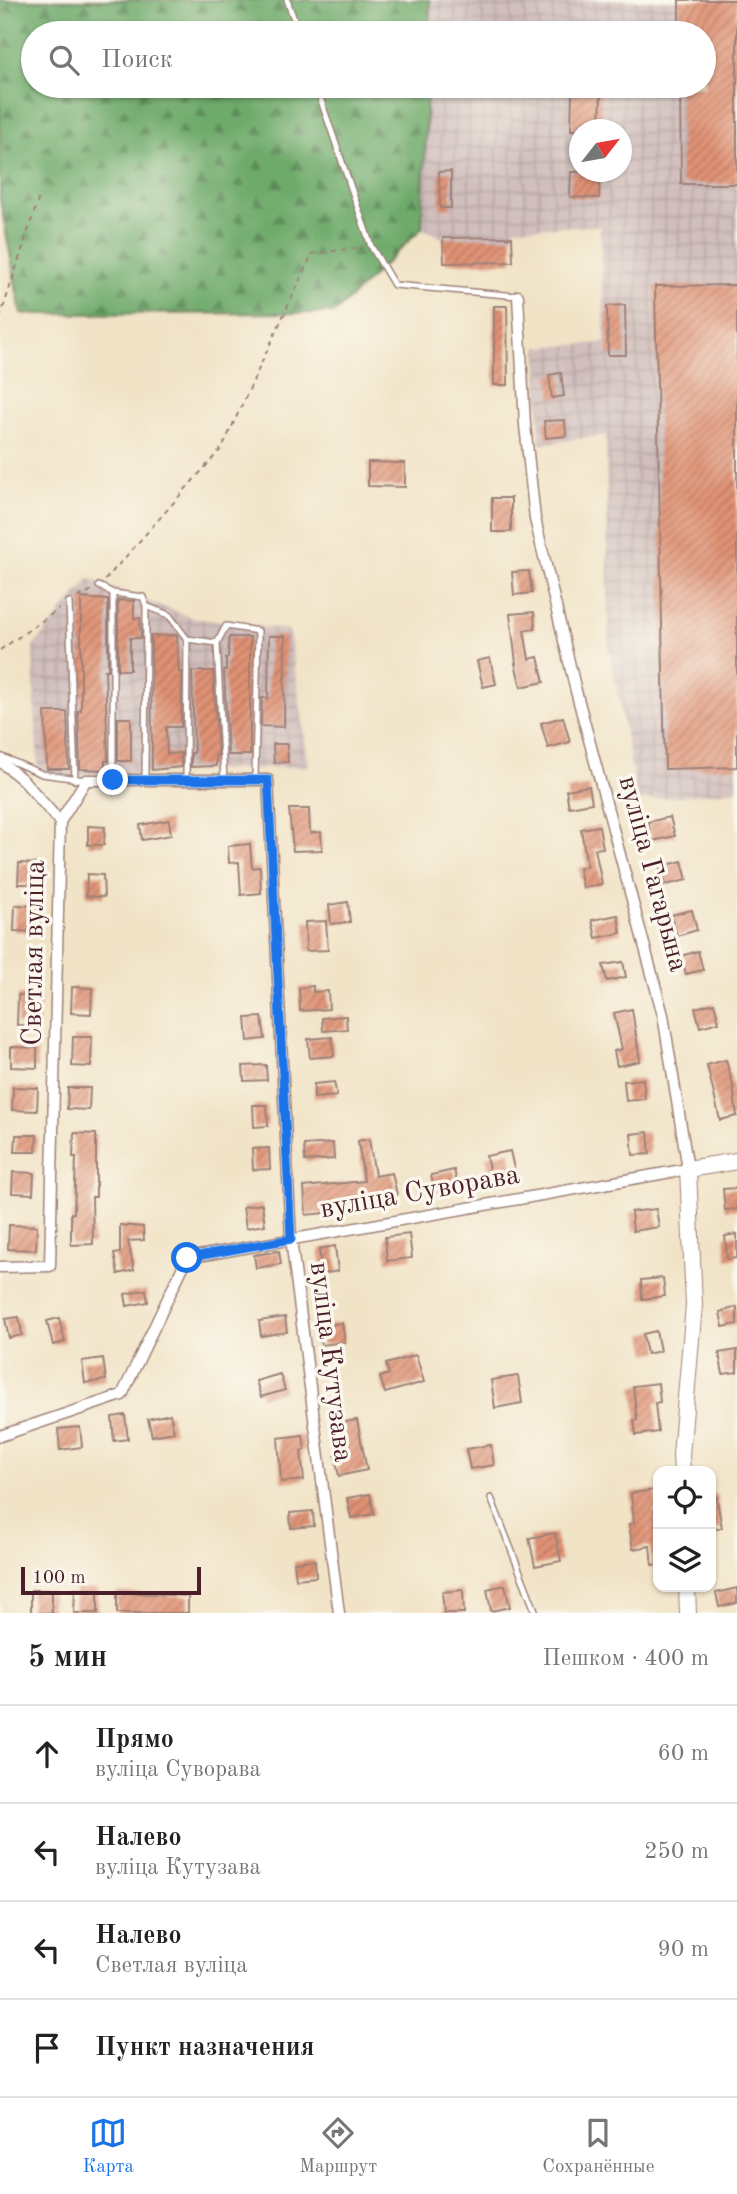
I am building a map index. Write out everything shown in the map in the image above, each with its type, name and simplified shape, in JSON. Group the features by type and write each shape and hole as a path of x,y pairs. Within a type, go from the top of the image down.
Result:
{"street":[{"name":"вуліца Гагарына","path":"518,296 525,425 534,519 576,691 663,1015 688,1169 694,1305 682,1466"},
{"path":"0,758 60,822"},
{"path":"81,780 255,780"},
{"name":"Светлая вуліца","path":"0,1267 50,1266 60,822 81,780"},
{"name":"вуліца Кутузава","path":"255,780 268,780 291,1239 339,1613"},
{"path":"688,1169 737,1161"},
{"name":"вуліца Суворава","path":"0,1436 122,1395 187,1258 688,1169"},
{"path":"687,1592 688,1613"}],"lane":[{"path":"287,0 295,21"},
{"path":"320,98 371,246 394,285 518,296"},
{"path":"99,586 113,593 143,597 146,606 145,780"},
{"path":"113,593 113,780"},
{"path":"0,758 41,774 81,780 69,602"},
{"path":"146,606 169,615 187,639 187,780"},
{"path":"224,780 217,643 226,626 258,631 255,780"},
{"path":"187,639 217,643"},
{"path":"491,1497 536,1613"}],"path":[{"path":"0,318 40,194"},
{"path":"0,650 69,602 99,586 222,448 312,254 371,246"}],"shaded area":[{"path":"430,0 737,0 737,790 638,801 609,648 606,435 540,444 538,347 605,343 600,226 515,228 512,237 513,262 444,263 443,238 422,228 427,98 716,98 716,21 429,21"},
{"path":"89,579 193,618 289,630 309,766 38,778 33,647"}],"green space":[{"path":"0,0 430,0 429,21 21,21 21,98 427,98 422,228 335,313 21,314 0,199"}],"building":[{"path":"679,0 737,0 737,184 681,184 680,98 716,98 716,21 679,21"},
{"path":"572,98 601,98 600,119 571,119"},
{"path":"451,171 451,208 440,208 439,172"},
{"path":"571,182 600,182 599,198 570,197"},
{"path":"512,237 513,262 444,263 443,238"},
{"path":"737,285 737,767 665,769 655,286"},
{"path":"625,305 626,355 608,355 607,306"},
{"path":"494,306 507,306 508,385 494,385"},
{"path":"561,373 564,396 552,398 549,375"},
{"path":"565,420 566,436 546,438 544,421"},
{"path":"368,462 405,463 405,487 368,486"},
{"path":"492,498 511,498 511,532 492,532"},
{"path":"529,571 532,593 514,595 512,572"},
{"path":"81,598 108,600 108,670 105,670 108,761 105,761 105,770 80,769 78,711 81,711"},
{"path":"118,600 134,601 134,618 140,618 141,638 130,638 130,670 118,670"},
{"path":"534,612 535,629 524,630 529,659 538,657 544,682 521,687 515,663 510,614"},
{"path":"177,635 179,672 182,672 181,727 166,727 167,754 181,753 181,767 152,770 151,636"},
{"path":"269,636 285,636 284,727 261,726 262,698 268,698"},
{"path":"229,637 250,637 250,755 228,755 224,670 228,658"},
{"path":"490,658 496,684 483,687 477,661"},
{"path":"192,671 213,671 218,756 216,766 191,767 191,753 194,753"},
{"path":"45,712 67,712 69,769 47,769"},
{"path":"563,717 570,742 548,748 541,723"},
{"path":"118,718 131,718 131,761 118,761"},
{"path":"273,744 287,744 288,762 274,763"},
{"path":"589,786 592,803 569,807 566,790"},
{"path":"289,809 309,809 310,833 321,832 322,850 293,851"},
{"path":"670,817 675,836 652,841 648,822"},
{"path":"169,820 171,835 142,840 140,825"},
{"path":"88,826 105,827 104,845 88,845"},
{"path":"599,826 603,848 595,849 602,884 583,888 579,868 587,866 581,829"},
{"path":"250,844 252,868 260,867 261,893 241,895 239,862 229,863 228,846"},
{"path":"682,861 687,880 665,885 660,867"},
{"path":"19,863 40,864 40,884 18,884"},
{"path":"87,874 103,875 104,897 86,896"},
{"path":"348,902 350,922 331,924 329,905"},
{"path":"15,905 42,906 41,932 14,931"},
{"path":"692,910 697,930 677,936 671,915"},
{"path":"618,915 621,933 596,938 592,920"},
{"path":"326,921 328,950 306,951 305,922"},
{"path":"698,951 703,970 686,974 681,956"},
{"path":"623,962 626,977 607,981 603,965"},
{"path":"313,986 313,992 328,991 329,1009 300,1011 299,988"},
{"path":"72,987 92,988 91,1014 71,1013"},
{"path":"18,995 40,996 39,1026 17,1025"},
{"path":"714,1003 719,1022 700,1027 695,1008"},
{"path":"632,1009 640,1061 617,1066 614,1051 622,1049 614,1013"},
{"path":"346,1016 347,1029 323,1031 322,1018"},
{"path":"262,1017 265,1039 248,1041 246,1018"},
{"path":"73,1037 92,1037 91,1067 72,1066"},
{"path":"332,1037 334,1056 310,1058 308,1039"},
{"path":"11,1047 37,1048 37,1068 11,1067"},
{"path":"726,1060 737,1116 720,1120 707,1065"},
{"path":"266,1065 267,1080 244,1081 243,1066"},
{"path":"643,1079 645,1099 626,1101 624,1081"},
{"path":"334,1082 337,1096 314,1098 314,1084"},
{"path":"13,1087 38,1088 37,1111 12,1110"},
{"path":"68,1088 90,1088 89,1110 67,1109"},
{"path":"253,1105 267,1105 268,1126 254,1127"},
{"path":"648,1132 650,1154 633,1155 631,1134"},
{"path":"74,1133 96,1134 96,1197 92,1197 93,1244 71,1245 76,1157 73,1157"},
{"path":"16,1135 37,1135 36,1152 15,1152"},
{"path":"369,1139 375,1176 392,1173 397,1195 335,1204 335,1212 306,1215 304,1187 364,1181 358,1141"},
{"path":"333,1143 334,1159 305,1161 304,1145"},
{"path":"269,1148 270,1169 253,1170 252,1149"},
{"path":"510,1151 516,1177 492,1182 486,1156"},
{"path":"454,1170 458,1187 435,1192 431,1175"},
{"path":"13,1172 34,1173 33,1194 12,1193"},
{"path":"737,1188 737,1209 725,1210 723,1189"},
{"path":"262,1204 265,1225 246,1228 243,1207"},
{"path":"656,1209 659,1227 633,1231 631,1212"},
{"path":"9,1225 37,1226 36,1250 8,1249"},
{"path":"120,1225 143,1227 144,1240 128,1241 134,1270 118,1274 114,1254 120,1253"},
{"path":"409,1234 412,1258 387,1261 385,1237"},
{"path":"737,1234 737,1258 727,1259 725,1236"},
{"path":"335,1246 338,1271 322,1274 319,1249"},
{"path":"279,1251 281,1264 256,1268 254,1255"},
{"path":"663,1278 665,1296 642,1299 641,1280"},
{"path":"146,1290 148,1302 127,1306 125,1294"},
{"path":"737,1307 737,1324 723,1327 720,1312"},
{"path":"19,1317 22,1335 9,1338 5,1319"},
{"path":"285,1317 287,1332 261,1336 259,1321"},
{"path":"59,1318 65,1342 53,1345 47,1321"},
{"path":"342,1323 345,1342 321,1345 318,1326"},
{"path":"656,1331 660,1351 647,1354 643,1334"},
{"path":"737,1350 737,1372 723,1374 719,1353"},
{"path":"416,1355 424,1382 385,1393 380,1377 389,1374 386,1364"},
{"path":"103,1358 106,1380 85,1383 82,1361"},
{"path":"280,1374 285,1390 261,1397 256,1381"},
{"path":"518,1376 522,1403 495,1408 491,1380"},
{"path":"658,1383 660,1402 655,1403 658,1432 636,1435 633,1386"},
{"path":"170,1414 174,1432 152,1436 148,1419"},
{"path":"125,1415 128,1439 114,1441 112,1417"},
{"path":"357,1420 367,1470 339,1476 332,1424"},
{"path":"80,1427 82,1447 60,1450 58,1429"},
{"path":"303,1435 305,1450 301,1451 304,1480 281,1482 278,1438"},
{"path":"491,1445 494,1465 470,1469 466,1449"},
{"path":"653,1490 653,1565 650,1546 633,1549 629,1524 634,1523 631,1493"},
{"path":"370,1494 374,1514 351,1518 347,1498"},
{"path":"716,1494 722,1528 716,1529"},
{"path":"313,1511 314,1526 291,1528 290,1513"},
{"path":"555,1533 561,1561 535,1566 529,1538"},
{"path":"315,1560 316,1577 296,1579 294,1562"},
{"path":"505,1585 510,1607 491,1611 487,1589"},
{"path":"737,1588 737,1603 719,1607 716,1593"},
{"path":"75,1589 98,1590 98,1613 74,1613"},
{"path":"31,1590 52,1590 52,1613 31,1613"},
{"path":"463,1590 464,1613 444,1613 442,1592"},
{"path":"117,1592 188,1596 188,1613 117,1613"}],"route":[{"path":"113,780 268,780 291,1239 187,1258"}]}
